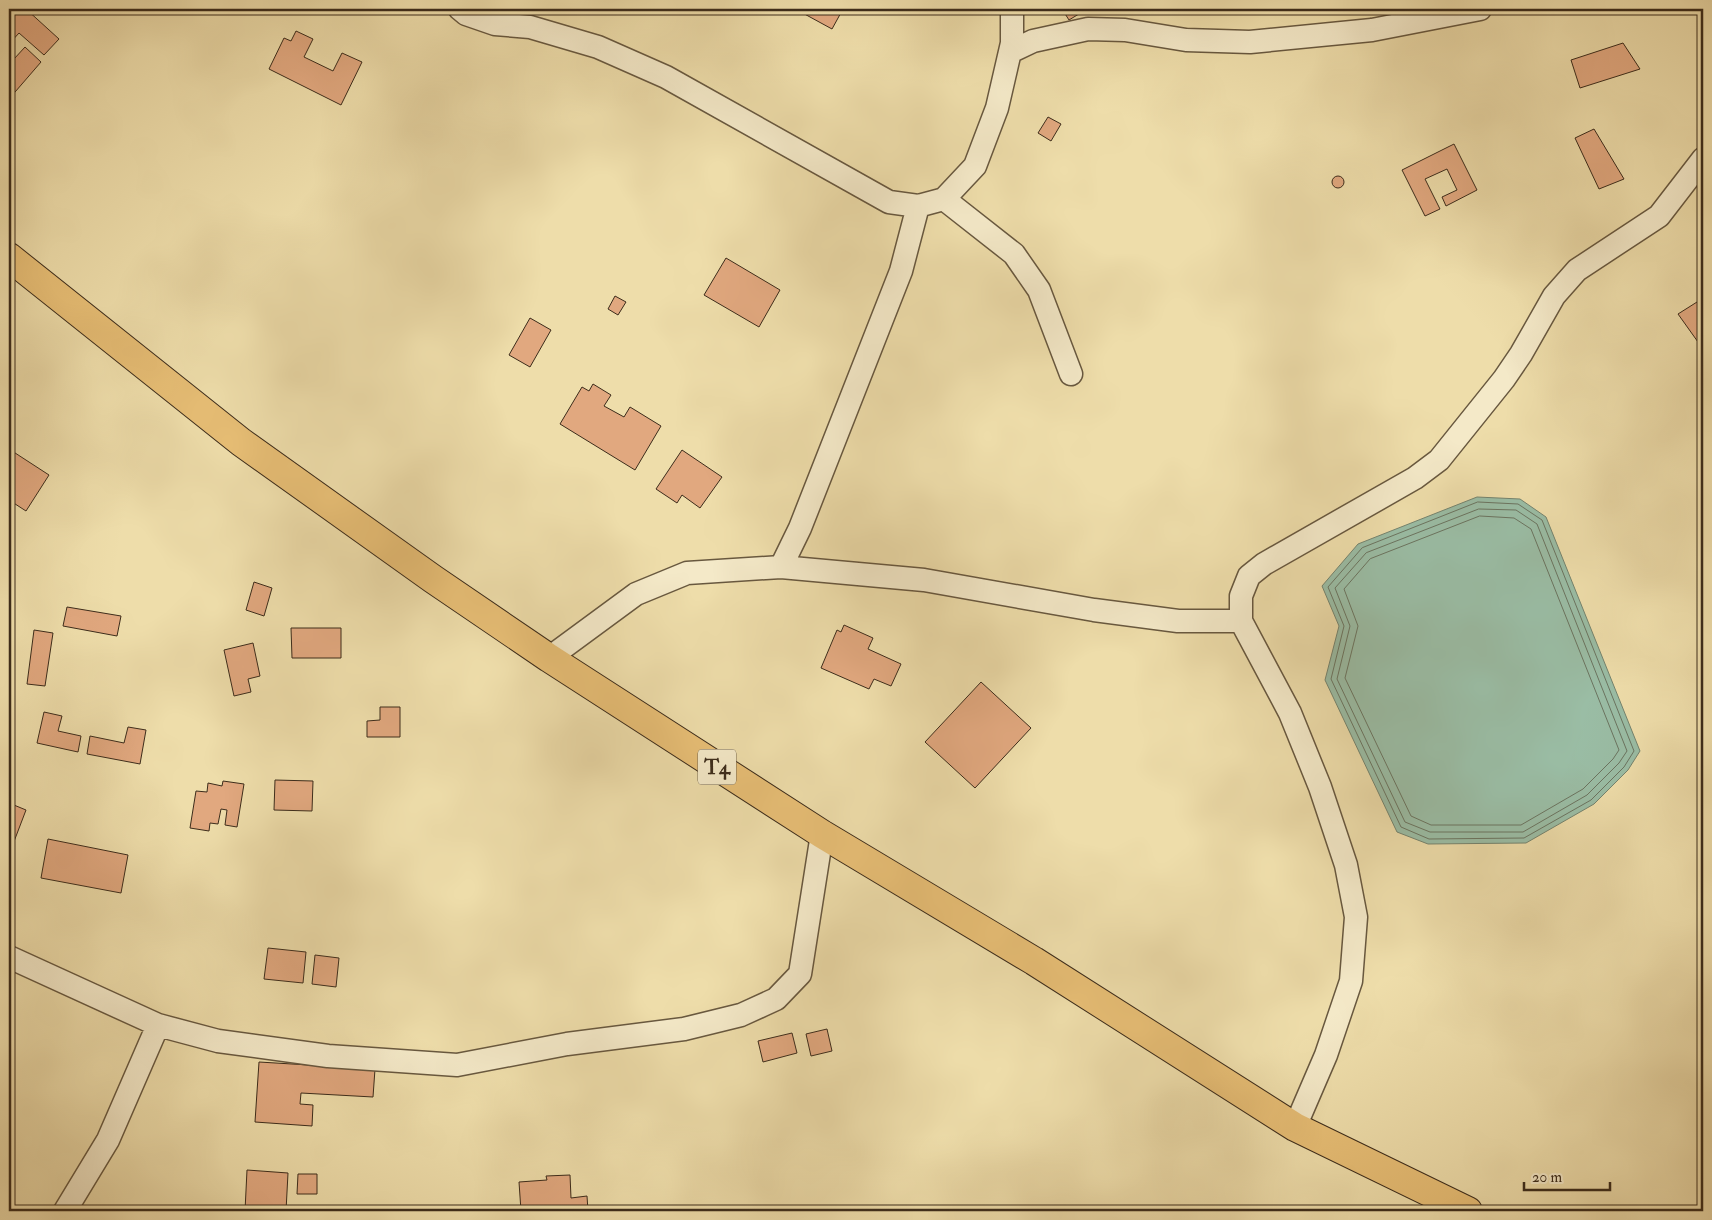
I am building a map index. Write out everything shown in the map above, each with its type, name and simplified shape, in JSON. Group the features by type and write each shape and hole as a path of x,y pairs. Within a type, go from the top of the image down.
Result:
{"highway":[{"name":"T4","path":"9,257 242,442 433,579 549,658 822,834 1034,961 1295,1127 1468,1211"}],"street":[{"path":"460,9 466,14 495,24 530,26 598,47 666,78 889,202 918,206 944,199 975,166 998,108 1010,52 1012,9"},
{"path":"1010,52 1033,41 1088,29 1124,30 1186,40 1250,42 1372,30 1480,9"},
{"path":"1295,1127 1326,1056 1348,989 1356,918 1346,865 1320,786 1290,713 1241,621 1241,596 1248,576 1264,564 1415,478 1439,460 1504,379 1521,354 1554,296 1577,270 1659,216 1703,159"},
{"path":"944,199 1014,254 1039,290 1070,374"},
{"path":"781,567 800,528 901,270 918,206"},
{"path":"549,658 636,594 687,573 781,567 924,580 1094,610 1178,621 1241,621"},
{"path":"9,957 158,1025 218,1041 291,1051 457,1065 567,1044 684,1029 741,1015 776,999 800,974 822,834"},
{"path":"65,1211 108,1140 158,1025"}],"water":[{"path":"1477,497 1520,499 1546,517 1640,751 1628,770 1594,804 1526,843 1428,844 1397,832 1325,680 1339,626 1322,586 1358,544"}],"building":[{"path":"16,9 26,9 59,39 44,55 19,33 9,44 9,17"},
{"path":"800,9 843,9 832,29 799,11"},
{"path":"1062,9 1087,9 1069,20"},
{"path":"296,31 313,39 304,57 333,71 342,53 362,62 341,105 269,69 284,38 291,41"},
{"path":"1623,43 1640,69 1580,88 1571,60"},
{"path":"25,47 41,62 9,99 9,54 14,59"},
{"path":"1048,117 1061,124 1051,141 1038,133"},
{"path":"1594,129 1624,179 1599,189 1575,138"},
{"path":"1454,144 1477,190 1446,206 1442,197 1457,190 1447,169 1425,179 1440,209 1425,216 1402,170"},
{"path":"1338,176 1344,182 1338,188 1332,182"},
{"path":"726,258 780,290 759,327 704,295"},
{"path":"615,296 626,302 618,315 608,309"},
{"path":"1697,302 1703,311 1703,349 1678,314"},
{"path":"530,318 551,330 530,367 509,355"},
{"path":"593,384 611,395 604,406 624,417 630,407 661,426 635,470 560,424 582,387 589,391"},
{"path":"9,449 49,475 26,511 9,500"},
{"path":"682,450 722,477 700,508 682,495 677,503 656,489"},
{"path":"254,582 272,588 264,616 246,610"},
{"path":"67,607 121,616 117,636 63,626"},
{"path":"844,625 873,638 868,649 901,664 891,686 874,679 869,689 821,668 837,630 841,632"},
{"path":"291,628 341,628 341,658 292,658"},
{"path":"34,630 53,633 45,686 27,684"},
{"path":"253,643 260,676 248,679 251,692 234,696 224,650"},
{"path":"981,682 1031,728 975,788 925,742"},
{"path":"380,707 400,707 400,737 367,737 367,721 380,720"},
{"path":"44,712 62,716 58,731 81,736 78,752 37,743"},
{"path":"128,727 146,730 140,764 87,754 90,736 124,743"},
{"path":"275,780 313,781 312,811 274,810"},
{"path":"223,781 244,784 237,827 225,825 227,810 221,809 218,824 210,823 209,831 190,828 196,791 207,792 208,783 222,786"},
{"path":"9,803 26,810 10,852 9,852"},
{"path":"48,839 128,855 121,893 41,878"},
{"path":"268,948 306,952 303,983 264,979"},
{"path":"315,955 339,958 336,987 312,984"},
{"path":"827,1029 832,1051 811,1056 806,1034"},
{"path":"792,1033 797,1053 763,1062 758,1041"},
{"path":"259,1062 375,1069 373,1097 301,1093 300,1104 313,1105 312,1126 255,1122"},
{"path":"247,1170 288,1173 286,1211 245,1211"},
{"path":"298,1174 317,1174 317,1194 297,1194"},
{"path":"570,1175 571,1198 587,1196 588,1211 521,1211 519,1182 547,1180 546,1176"}]}
